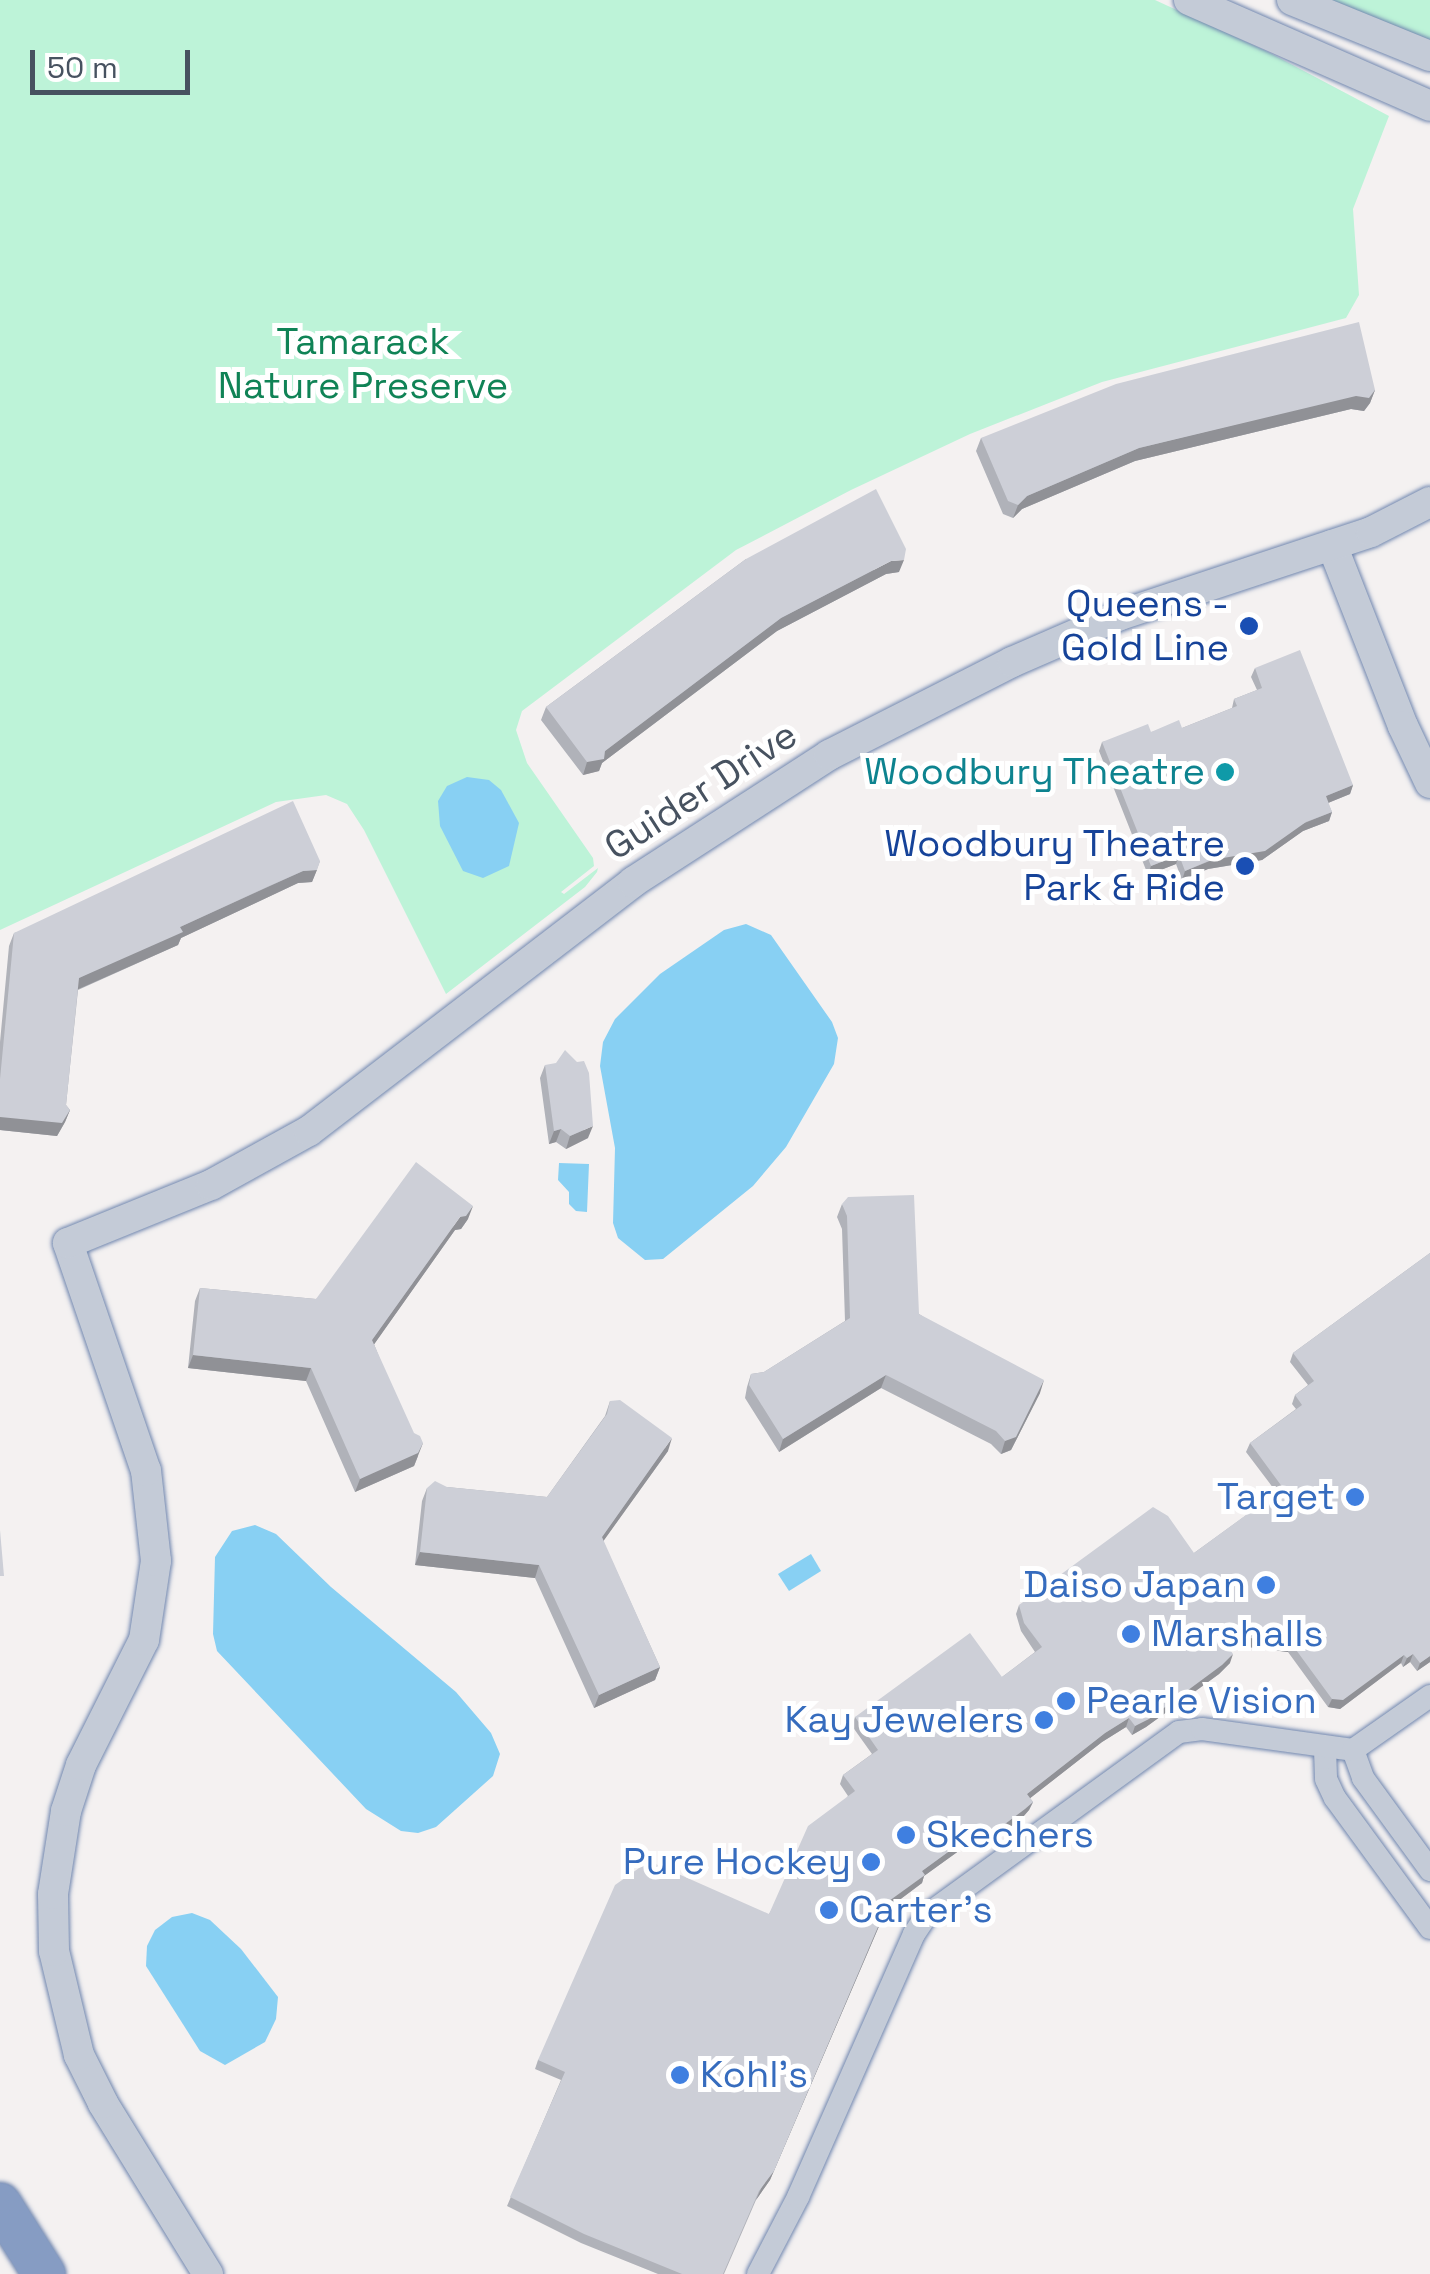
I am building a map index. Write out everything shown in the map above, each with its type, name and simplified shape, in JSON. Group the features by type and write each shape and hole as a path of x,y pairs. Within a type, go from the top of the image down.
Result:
{"highway":[{"path":"0,2204 44,2274"}],"street":[{"path":"1189,0 1430,106"},
{"path":"1292,0 1430,56"},
{"name":"Guider Drive","path":"208,2274 103,2104 79,2055 54,1951 53,1894 66,1811 82,1765 144,1640 156,1561 146,1471 68,1243 211,1185 309,1130 633,882 829,755 1012,662 1120,615 1332,546 1392,523 1430,502"},
{"path":"1332,546 1395,708 1430,783"},
{"path":"758,2274 798,2198 914,1934 927,1915 1179,1732 1202,1729 1353,1750 1430,1696"},
{"path":"1325,1748 1326,1779 1334,1798 1430,1928"},
{"path":"1353,1750 1363,1778 1430,1870"}],"green space":[{"name":"Tamarack Nature Preserve","path":"0,0 1155,0 1268,52 1389,116 1353,209 1359,295 1346,318 1102,382 970,434 851,490 736,550 522,711 516,730 527,763 593,858 594,866 561,892 564,894 598,868 597,872 585,887 446,994 364,830 347,804 326,795 276,802 0,930"},
{"path":"1330,0 1430,0 1430,40"}],"water":[{"path":"467,777 489,780 501,790 519,823 509,866 483,878 463,871 440,826 438,801 447,786"},
{"path":"746,924 771,935 832,1022 838,1038 834,1064 786,1147 753,1186 663,1259 645,1260 618,1238 613,1223 615,1148 600,1066 603,1042 615,1019 660,974 724,930"},
{"path":"559,1163 589,1164 587,1212 576,1211 569,1204 569,1192 558,1180"},
{"path":"255,1525 276,1534 331,1587 456,1692 491,1733 500,1754 493,1776 436,1827 418,1833 401,1831 366,1809 217,1651 213,1634 215,1557 232,1531"},
{"path":"811,1554 821,1571 789,1591 778,1574"},
{"path":"192,1913 210,1920 241,1949 278,1997 276,2019 265,2042 225,2065 200,2051 146,1966 147,1946 155,1930 172,1917"}],"building":[{"path":"1359,322 1375,390 1369,398 1356,396 1139,448 1027,496 1018,505 1008,501 981,438 1116,384"},
{"path":"876,489 906,549 904,560 891,561 781,618 605,751 604,759 587,762 546,707 746,559"},
{"name":"Woodbury Theatre","path":"1300,650 1353,785 1326,796 1332,812 1306,822 1265,851 1211,860 1185,871 1179,855 1151,866 1102,742 1148,724 1151,732 1179,720 1182,728 1237,706 1234,699 1262,688 1255,668"},
{"path":"293,801 320,861 317,870 303,871 267,887 180,927 183,932 79,978 66,1105 70,1110 62,1123 0,1117 14,933"},
{"path":"565,1050 577,1062 584,1061 589,1073 593,1126 570,1136 561,1129 554,1131 545,1065 556,1063"},
{"path":"416,1162 473,1206 466,1216 460,1217 372,1340 414,1433 423,1443 418,1453 360,1479 311,1368 193,1355 200,1288 316,1299"},
{"path":"914,1195 919,1314 1044,1380 1016,1437 1005,1441 996,1431 886,1375 783,1439 749,1385 751,1374 764,1372 850,1318 847,1216 842,1204 848,1197"},
{"path":"1430,1253 1430,1656 1420,1663 1413,1654 1407,1658 1404,1655 1343,1700 1332,1699 1291,1643 1219,1634 1233,1654 1222,1665 1149,1719 1135,1726 1129,1718 1105,1733 1027,1794 1033,1802 1025,1809 975,1844 970,1836 922,1871 925,1875 889,1901 774,2171 759,2191 723,2274 682,2274 584,2234 510,2197 565,2072 538,2060 615,1885 649,1861 769,1914 808,1826 855,1791 843,1775 878,1750 855,1717 970,1633 1002,1677 1042,1647 1024,1623 1019,1605 1153,1507 1168,1516 1194,1553 1283,1488 1250,1443 1302,1405 1295,1395 1314,1381 1293,1353"},
{"path":"620,1400 672,1438 602,1537 660,1667 599,1695 539,1565 420,1552 427,1488 435,1481 447,1487 547,1497 607,1414 610,1401"},
{"path":"0,1530 4,1576 0,1576"}],"place":[{"name":"Queens - Gold Line","path":"1249,626"},
{"name":"Woodbury Theatre","path":"1225,772"},
{"name":"Woodbury Theatre Park & Ride","path":"1245,866"},
{"name":"Target","path":"1355,1497"},
{"name":"Daiso Japan","path":"1266,1585"},
{"name":"Marshalls","path":"1131,1634"},
{"name":"Pearle Vision","path":"1066,1701"},
{"name":"Kay Jewelers","path":"1044,1720"},
{"name":"Skechers","path":"906,1835"},
{"name":"Pure Hockey","path":"871,1862"},
{"name":"Carter's","path":"829,1910"},
{"name":"Kohl's","path":"680,2075"}]}
